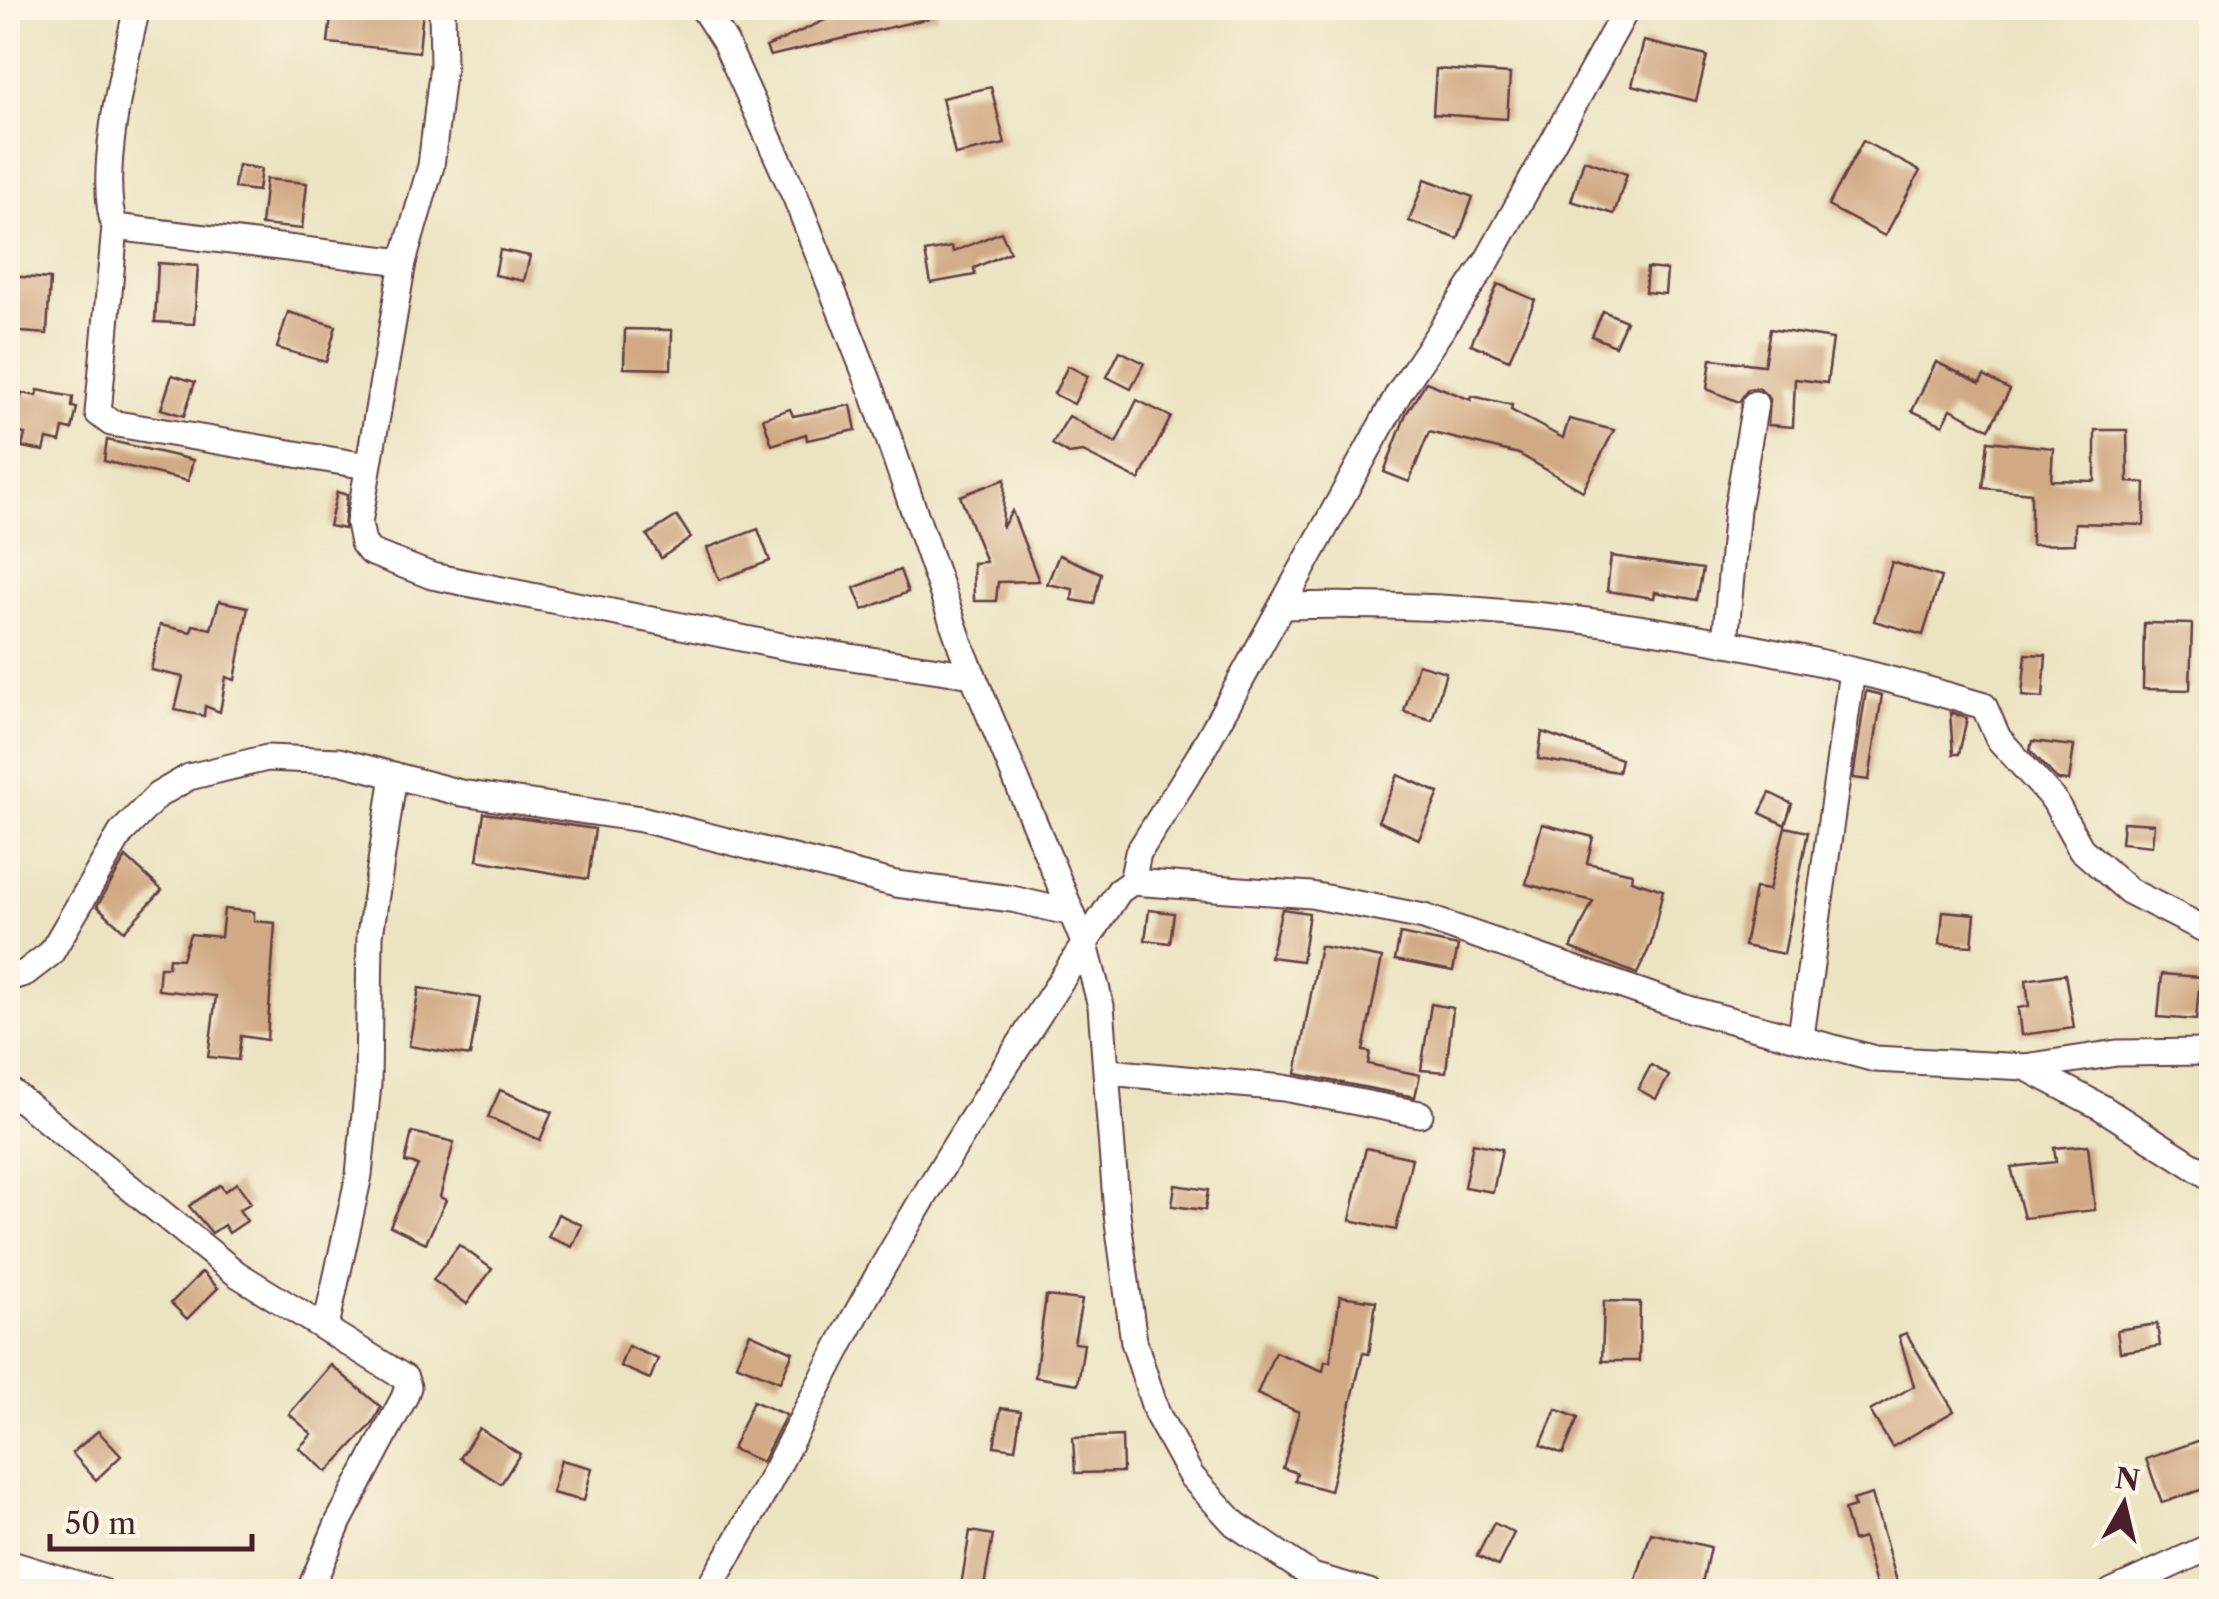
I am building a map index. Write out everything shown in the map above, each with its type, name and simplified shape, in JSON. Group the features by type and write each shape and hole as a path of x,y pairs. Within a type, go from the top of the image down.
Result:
{"street":[{"path":"137,8 112,136 110,207 115,226 98,413 111,423 367,466"},
{"path":"442,8 442,65 430,166 403,262 367,466 359,523 363,543 378,557 432,576 796,648 973,675"},
{"path":"703,8 753,100 801,210 873,393 973,675 1085,944 1102,1006 1117,1214 1134,1342 1157,1414 1191,1476 1235,1524 1311,1584 1369,1592"},
{"path":"1132,882 1138,853 1198,758 1399,393 1486,262 1627,8"},
{"path":"115,226 403,262"},
{"path":"1724,643 1737,509 1755,404"},
{"path":"1283,606 1369,603 1594,621 1724,643 1984,706 1998,738 2054,800 2080,849 2128,891 2212,934"},
{"path":"1802,1036 1852,671"},
{"path":"8,978 25,972 51,953 121,832 158,795 189,778 266,758 339,761 461,792 640,819 896,884 1072,913"},
{"path":"326,1326 358,1175 368,1084 370,936 394,775"},
{"path":"706,1592 747,1528 852,1323 1009,1056 1120,891 1132,882 1310,895 1424,918 1688,1009 1802,1036 1875,1059 2025,1067 2118,1053 2212,1052"},
{"path":"2025,1067 2101,1107 2212,1178"},
{"path":"1108,1072 1284,1088 1420,1114"},
{"path":"8,1089 238,1274 392,1368 408,1387 339,1521 308,1592"},
{"path":"2112,1592 2212,1546"},
{"path":"8,1564 103,1592"}],"building":[{"path":"332,8 423,9 419,52 328,43"},
{"path":"851,8 937,8 938,16 770,56 766,47"},
{"path":"1644,41 1707,56 1696,101 1632,85"},
{"path":"1436,69 1510,74 1507,119 1433,114"},
{"path":"991,87 1005,144 955,155 942,98"},
{"path":"1863,141 1920,171 1885,236 1828,206"},
{"path":"1584,160 1627,174 1614,214 1571,201"},
{"path":"238,165 261,169 258,191 234,188"},
{"path":"266,179 307,183 302,229 261,225"},
{"path":"1425,179 1473,197 1458,239 1409,221"},
{"path":"1001,232 1010,252 974,268 975,275 931,283 925,252 952,247 953,252"},
{"path":"500,250 530,256 524,281 495,275"},
{"path":"158,263 198,266 194,324 155,322"},
{"path":"1647,268 1667,270 1665,294 1645,292"},
{"path":"8,276 50,279 47,334 8,331"},
{"path":"1498,284 1535,300 1509,360 1471,344"},
{"path":"1603,311 1626,321 1615,346 1592,336"},
{"path":"288,312 336,326 326,362 277,348"},
{"path":"625,329 672,330 671,369 624,368"},
{"path":"1770,329 1833,339 1827,383 1795,379 1793,427 1768,425 1770,399 1759,388 1748,389 1739,402 1707,389 1711,359 1764,365"},
{"path":"1120,351 1144,363 1131,389 1107,377"},
{"path":"1936,362 1980,383 1984,376 2010,390 1989,429 1951,409 1943,425 1912,411"},
{"path":"1068,366 1088,376 1074,404 1054,394"},
{"path":"172,375 195,382 184,416 161,409"},
{"path":"1426,382 1471,400 1472,396 1512,405 1511,410 1563,438 1569,419 1614,430 1583,491 1519,454 1429,432 1409,482 1384,472 1406,414"},
{"path":"38,390 73,397 72,407 77,408 72,430 63,428 60,442 47,439 44,451 22,447 25,434 14,432 22,393 37,396"},
{"path":"1137,400 1171,417 1139,480 1083,452 1069,454 1052,444 1069,416 1116,443"},
{"path":"851,405 856,430 807,440 806,434 772,445 763,418 790,409 793,416"},
{"path":"2095,430 2127,430 2128,482 2145,483 2144,525 2075,523 2075,544 2031,545 2031,493 1983,488 1988,441 2053,448 2051,480 2095,481"},
{"path":"107,440 193,460 188,481 104,461"},
{"path":"1005,479 1002,528 1012,511 1039,581 998,582 996,601 974,601 973,563 986,562 960,496"},
{"path":"337,492 347,495 344,529 329,526"},
{"path":"677,516 691,538 661,558 647,535"},
{"path":"758,529 770,561 719,580 707,548"},
{"path":"1059,555 1101,573 1094,604 1072,600 1073,589 1047,584"},
{"path":"1611,556 1703,569 1697,600 1655,592 1654,598 1607,591"},
{"path":"1892,562 1941,577 1923,635 1874,621"},
{"path":"900,570 908,592 863,610 854,588"},
{"path":"219,601 248,607 235,680 226,677 220,712 205,706 204,716 175,710 183,677 151,670 160,625 191,632 193,625 211,629"},
{"path":"2144,623 2192,624 2190,690 2143,689"},
{"path":"2026,654 2046,655 2043,698 2022,696"},
{"path":"1418,664 1446,672 1432,720 1404,712"},
{"path":"1866,691 1882,695 1869,780 1853,778"},
{"path":"1950,713 1967,718 1959,754 1953,754"},
{"path":"1542,732 1621,759 1618,772 1538,759"},
{"path":"2032,741 2074,746 2069,781 2058,780 2030,750"},
{"path":"1398,775 1439,793 1419,839 1378,821"},
{"path":"1770,793 1792,804 1785,825 1760,813"},
{"path":"484,813 595,829 588,879 477,860"},
{"path":"2123,822 2154,824 2152,846 2121,843"},
{"path":"1542,824 1593,837 1587,863 1632,873 1631,880 1663,890 1651,944 1637,974 1571,948 1593,901 1526,884"},
{"path":"1785,827 1808,832 1784,954 1744,946 1755,888 1769,890"},
{"path":"126,857 162,890 124,931 97,906"},
{"path":"224,909 254,912 254,921 275,923 267,1040 241,1036 238,1060 208,1057 216,996 158,990 160,967 168,967 169,958 182,959 190,934 221,937"},
{"path":"1282,909 1309,913 1302,961 1270,957"},
{"path":"1149,910 1174,913 1170,943 1145,940"},
{"path":"1943,911 1975,914 1972,946 1940,944"},
{"path":"1400,934 1458,946 1453,971 1395,960"},
{"path":"1320,946 1382,958 1363,1051 1370,1052 1368,1064 1420,1075 1415,1097 1296,1074"},
{"path":"2065,974 2074,1028 2021,1035 2018,1008 2029,1006 2026,980"},
{"path":"2162,974 2200,977 2196,1020 2158,1017"},
{"path":"419,988 480,998 470,1056 409,1046"},
{"path":"1431,1004 1453,1008 1446,1072 1421,1070"},
{"path":"1651,1065 1669,1076 1656,1099 1638,1089"},
{"path":"500,1090 552,1112 540,1140 488,1117"},
{"path":"412,1132 454,1142 440,1197 446,1200 426,1243 390,1226 418,1165 405,1162"},
{"path":"1473,1143 1502,1149 1493,1192 1464,1187"},
{"path":"2088,1145 2095,1210 2024,1218 2011,1167 2056,1162 2054,1148"},
{"path":"1366,1148 1412,1158 1396,1230 1350,1220"},
{"path":"237,1183 251,1203 239,1210 247,1221 229,1233 224,1225 212,1233 189,1206 220,1185 225,1191"},
{"path":"1175,1185 1208,1190 1205,1210 1172,1206"},
{"path":"558,1214 582,1225 572,1247 548,1237"},
{"path":"459,1245 492,1269 467,1304 433,1280"},
{"path":"202,1272 218,1288 187,1319 171,1303"},
{"path":"1046,1296 1082,1300 1074,1343 1084,1344 1078,1384 1035,1377"},
{"path":"1340,1296 1376,1301 1369,1354 1363,1353 1330,1491 1295,1481 1297,1473 1283,1468 1299,1412 1257,1394 1275,1352 1323,1371 1325,1361 1330,1362"},
{"path":"1604,1301 1640,1302 1639,1361 1602,1361"},
{"path":"2157,1324 2160,1346 2120,1352 2117,1330"},
{"path":"750,1333 793,1352 780,1382 736,1364"},
{"path":"1906,1333 1954,1411 1892,1447 1870,1411 1914,1386 1899,1336"},
{"path":"628,1346 658,1359 650,1379 620,1366"},
{"path":"331,1365 381,1407 372,1424 327,1472 299,1448 312,1434 289,1414"},
{"path":"753,1401 786,1415 762,1462 732,1449"},
{"path":"1001,1408 1021,1411 1015,1449 994,1446"},
{"path":"1556,1409 1578,1418 1563,1454 1541,1445"},
{"path":"479,1428 520,1454 501,1484 460,1458"},
{"path":"98,1431 121,1456 96,1480 72,1453"},
{"path":"1122,1436 1123,1472 1075,1473 1073,1438"},
{"path":"2212,1436 2212,1486 2162,1503 2146,1459"},
{"path":"561,1460 592,1468 584,1501 552,1493"},
{"path":"1872,1494 1900,1592 1878,1592 1863,1538 1853,1541 1844,1510 1855,1507 1852,1500"},
{"path":"1494,1523 1514,1533 1498,1566 1477,1556"},
{"path":"970,1531 993,1535 983,1592 960,1592"},
{"path":"1651,1533 1710,1547 1700,1592 1632,1592"}]}
